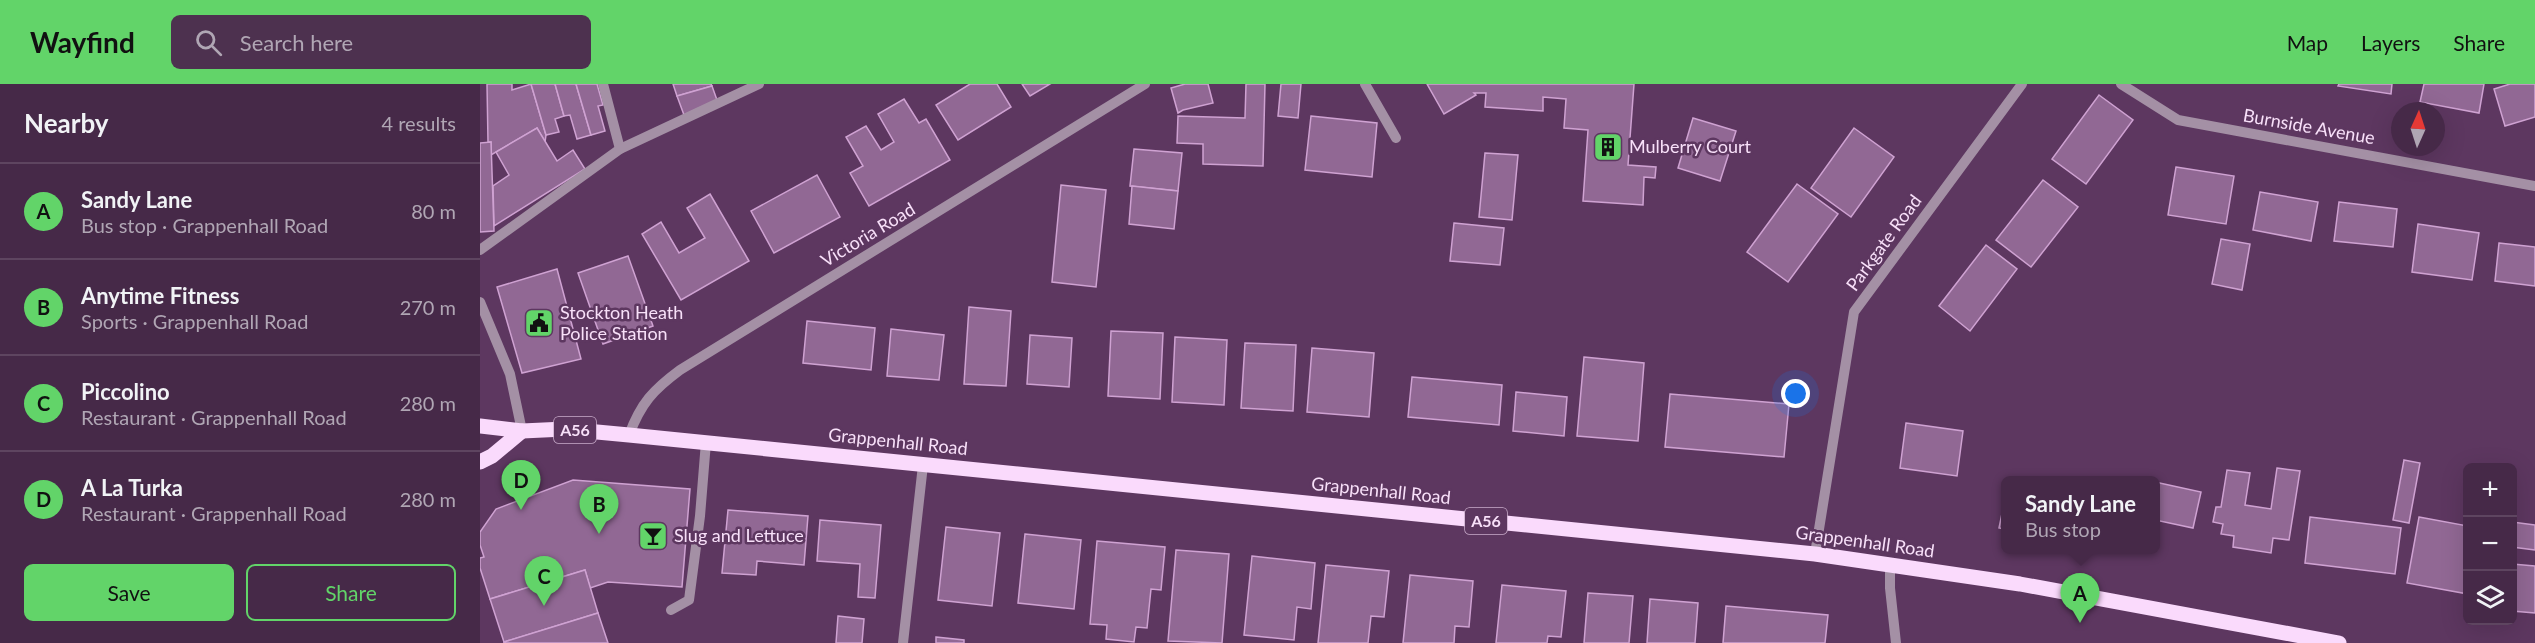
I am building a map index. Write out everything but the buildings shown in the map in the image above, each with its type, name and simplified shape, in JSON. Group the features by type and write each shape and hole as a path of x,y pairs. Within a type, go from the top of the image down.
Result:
{"main road":[{"name":"Grappenhall Road","path":"480,426 522,431 565,429 706,442 1815,554 2020,584 2311,640 2339,643"},
{"path":"480,462 492,456 522,431"}],"street":[{"path":"603,84 620,149"},
{"path":"480,250 620,149 746,87 759,84"},
{"name":"Victoria Road","path":"629,435 639,410 657,387 680,370 1145,84"},
{"path":"1365,84 1396,138"},
{"name":"Parkgate Road","path":"1815,554 1854,312 2022,84"},
{"name":"Burnside Avenue","path":"2121,84 2178,120 2535,186"},
{"path":"480,302 510,374 522,431"},
{"path":"671,610 689,600 700,516 706,442"},
{"path":"903,643 923,465"},
{"path":"1890,564 1890,588 1896,643"}],"place":[{"name":"Mulberry Court","path":"1608,147"},
{"name":"Stockton Heath Police Station","path":"539,323"},
{"name":"A La Turka","path":"521,510"},
{"name":"Anytime Fitness","path":"599,534"},
{"name":"Slug and Lettuce","path":"653,536"},
{"name":"Piccolino","path":"544,606"},
{"name":"Sandy Lane","path":"2080,623"}]}
